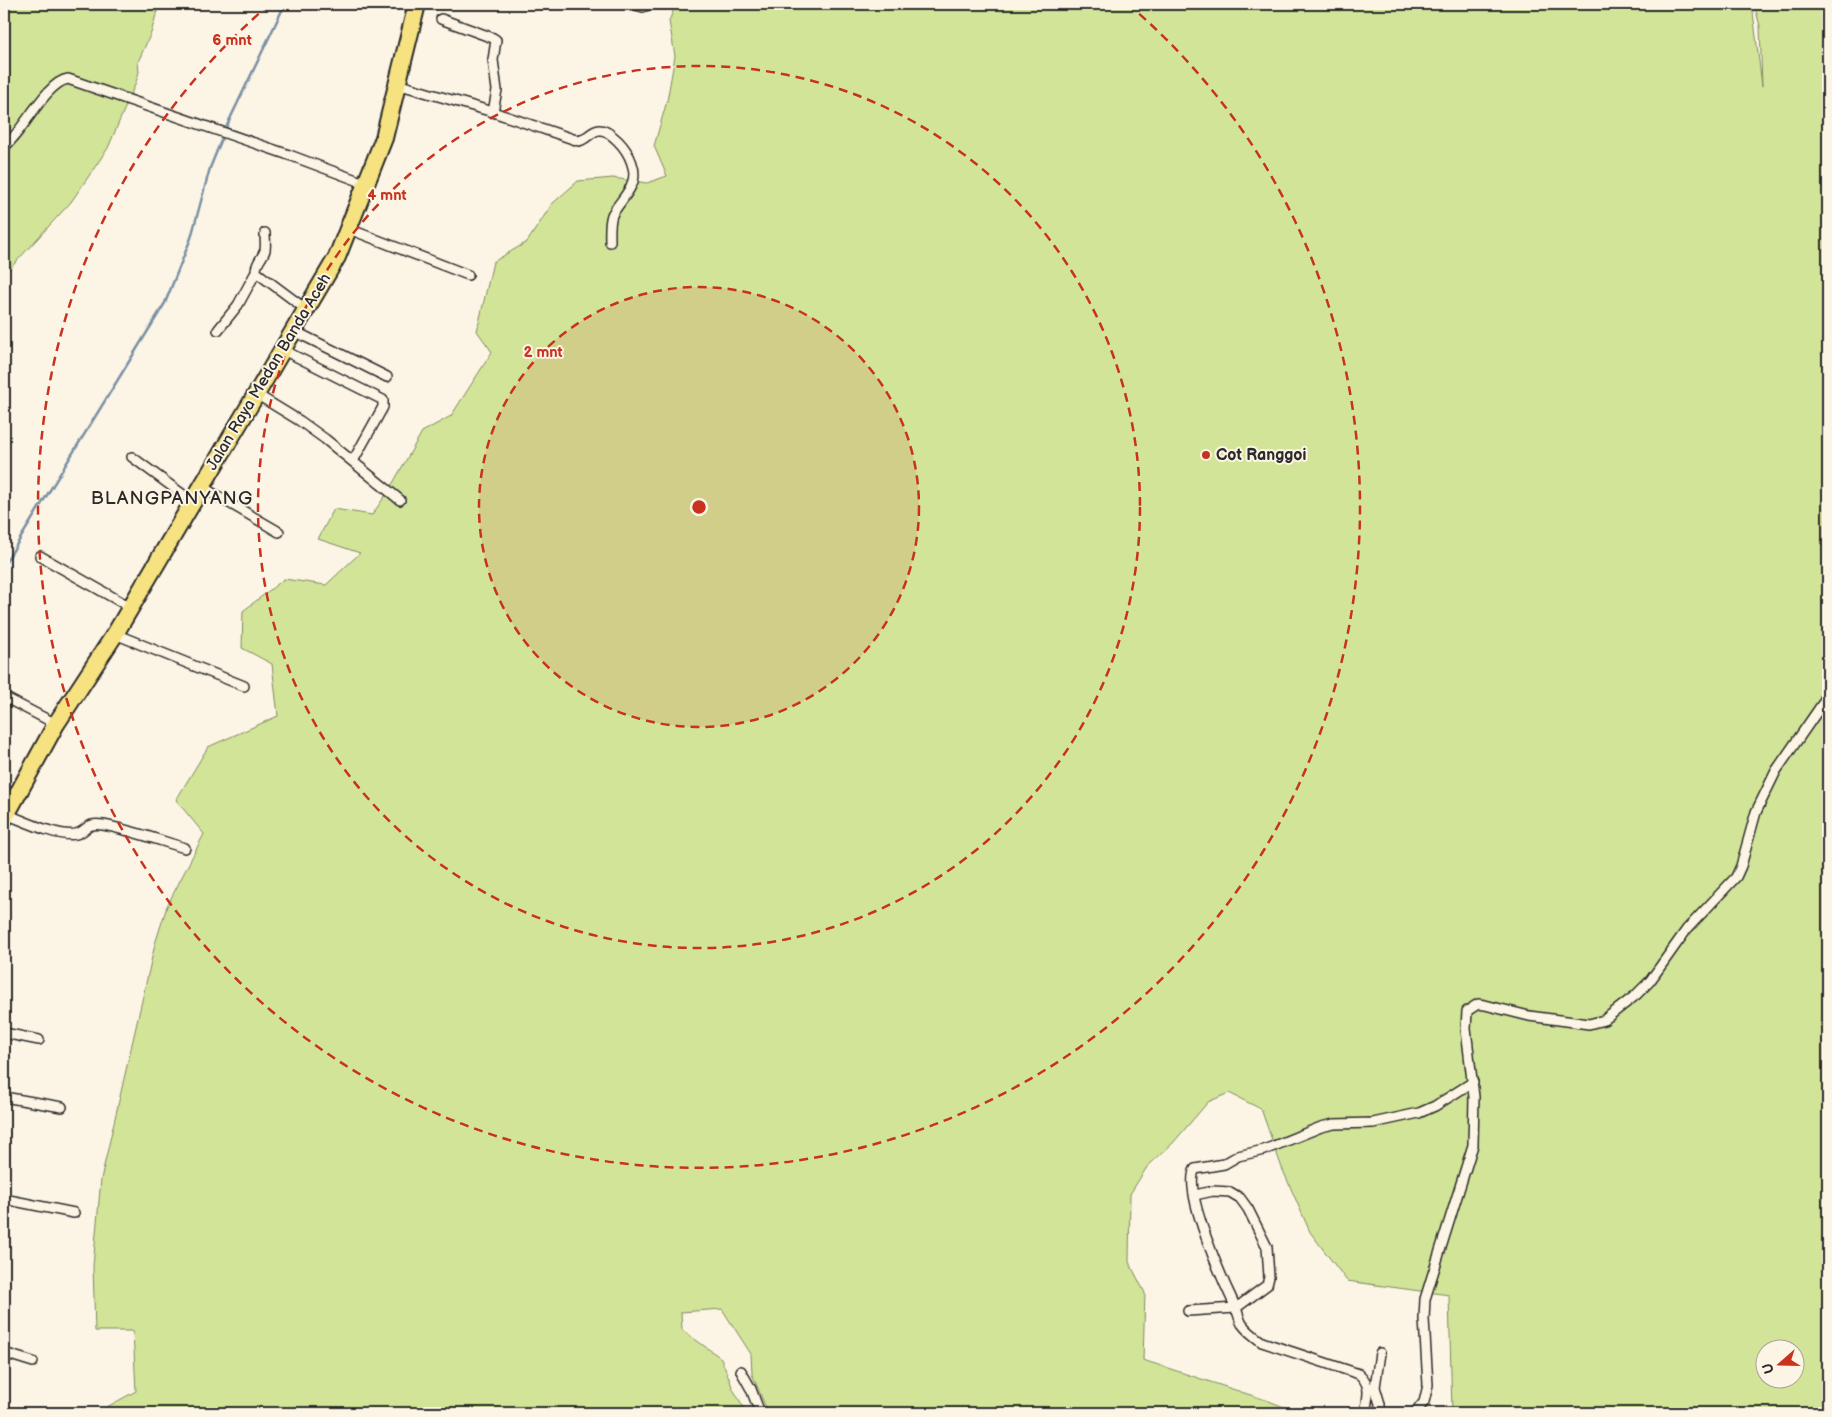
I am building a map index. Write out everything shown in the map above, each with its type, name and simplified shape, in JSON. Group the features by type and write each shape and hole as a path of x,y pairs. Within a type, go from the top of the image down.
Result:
{"highway":[{"name":"Jalan Raya Medan Banda Aceh","path":"5,816 56,724 114,634 338,258 384,138 417,4"}],"street":[{"path":"632,4 643,8 651,4"},
{"path":"441,19 496,40 493,60 497,90 493,112"},
{"path":"4,147 27,121 46,94 60,82 68,79 242,138 367,184"},
{"path":"397,84 493,112 579,141 598,130 604,131 620,142 632,162 634,180 613,215 610,227 610,242"},
{"path":"349,229 468,275"},
{"path":"218,330 238,305 256,272 255,267 265,247 265,233"},
{"path":"256,272 307,310"},
{"path":"294,331 387,377"},
{"path":"283,350 383,400 383,407 353,460"},
{"path":"256,394 300,421 353,460 400,500"},
{"path":"132,457 193,502"},
{"path":"202,487 279,532"},
{"path":"40,556 130,607"},
{"path":"114,634 244,686"},
{"path":"1415,1413 1424,1402 1428,1385 1424,1319 1425,1299 1473,1144 1473,1082 1465,1018 1467,1011 1473,1006 1485,1005 1529,1016 1589,1024 1604,1020 1636,995 1650,981 1687,929 1736,877 1741,866 1756,812 1776,771 1823,703 1828,691"},
{"path":"4,697 56,724"},
{"path":"5,816 69,835 78,834 89,826 104,825 185,848"},
{"path":"4,1033 39,1040"},
{"path":"1366,1413 1369,1394 1368,1386 1359,1374 1262,1342 1242,1324 1216,1265 1202,1227 1193,1177 1196,1169 1224,1164 1238,1156 1264,1150 1321,1127 1334,1124 1373,1123 1419,1113 1435,1106 1473,1082"},
{"path":"4,1097 62,1106"},
{"path":"1188,1311 1236,1308 1267,1285 1270,1264 1267,1246 1248,1209 1240,1198 1230,1192 1213,1190 1195,1195"},
{"path":"4,1199 74,1213"},
{"path":"4,1353 33,1362"},
{"path":"1380,1353 1375,1387 1380,1404 1380,1413"},
{"path":"741,1371 752,1389 760,1413"}],"green space":[{"path":"4,4 159,4 151,33 138,62 139,72 136,82 108,148 71,202 4,275"},
{"path":"676,4 1752,4 1762,86 1760,26 1754,4 1828,4 1828,1413 1452,1413 1449,1295 1347,1281 1310,1232 1282,1168 1261,1109 1229,1093 1208,1102 1173,1143 1147,1167 1130,1194 1129,1262 1145,1293 1143,1360 1269,1401 1299,1413 800,1413 799,1408 768,1413 752,1374 751,1354 722,1309 681,1312 682,1330 721,1358 733,1389 747,1413 96,1413 136,1391 133,1331 95,1331 93,1266 101,1179 155,944 167,906 204,834 176,800 208,747 278,716 272,664 242,648 243,611 284,579 326,585 360,553 318,539 334,509 372,515 389,490 422,432 451,416 492,352 477,331 493,262 527,242 552,204 578,181 613,178 647,183 667,176 654,146 667,101 675,56 669,21"}],"waterway":[{"path":"4,565 165,303 191,238 210,168 229,121 285,4"}],"place":[{"name":"Cot Ranggoi","path":"1206,455"}],"district":[{"name":"BLANGPANYANG","path":"172,498"}]}
